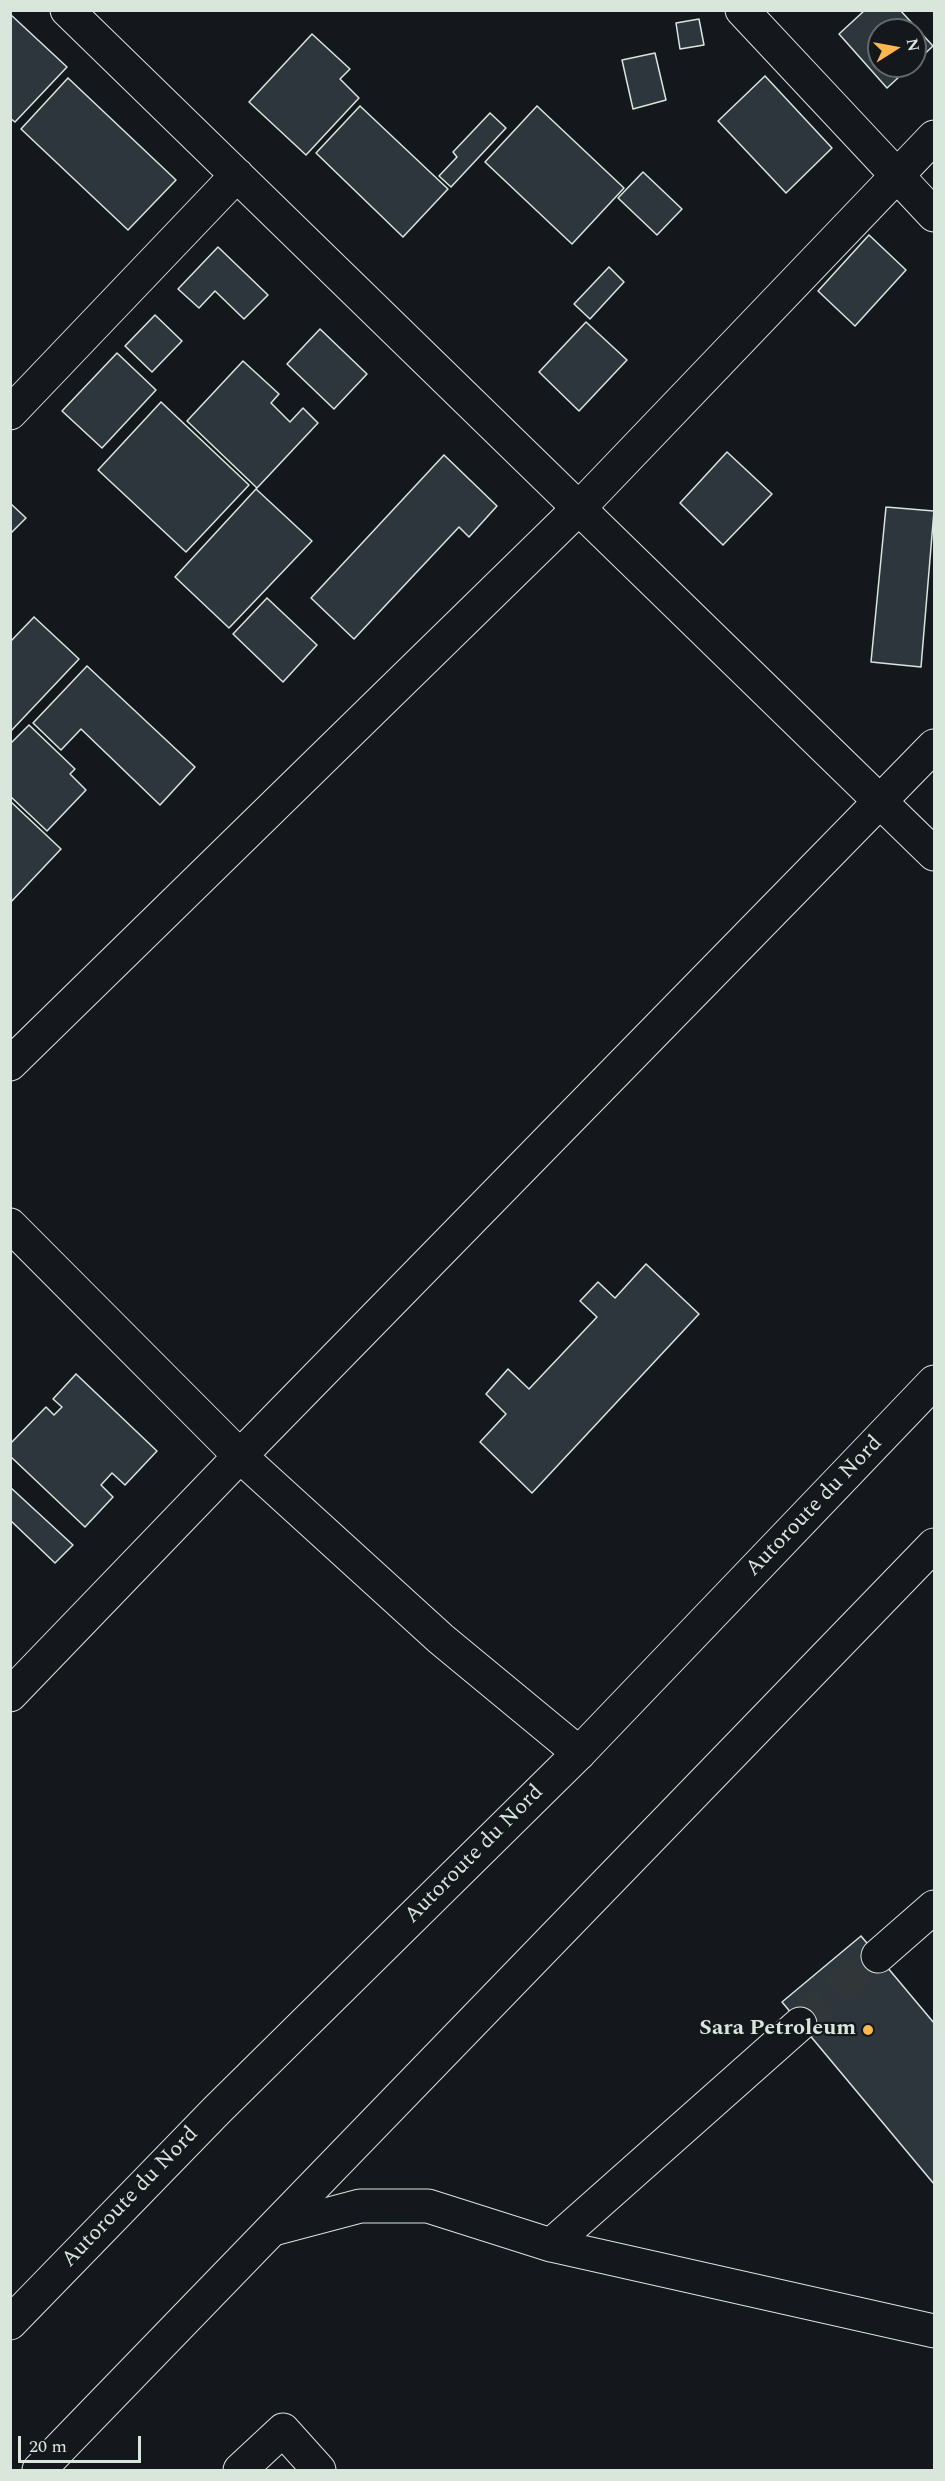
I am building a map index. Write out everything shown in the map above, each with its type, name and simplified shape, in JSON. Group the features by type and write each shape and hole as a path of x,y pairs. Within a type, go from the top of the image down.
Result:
{"main road":[{"path":"67,10 934,854"},
{"path":"742,10 934,215"},
{"path":"10,1064 579,508 934,137"},
{"path":"10,413 237,175"},
{"path":"10,1695 240,1456 934,746"},
{"path":"10,1225 240,1456 441,1639 579,1753"},
{"name":"Autoroute du Nord","path":"10,2323 217,2110 579,1753 934,1382"},
{"path":"39,2470 934,1545"},
{"path":"878,1956 934,1907"},
{"path":"551,2245 800,2024"},
{"path":"273,2229 360,2206 428,2206 551,2245 934,2331"},
{"path":"240,2470 284,2430 319,2470"}],"building":[{"path":"865,10 900,10 907,18 867,18 867,66 839,34"},
{"path":"10,14 67,67 15,122 10,118"},
{"path":"699,19 704,45 680,49 676,23"},
{"path":"312,34 350,69 340,79 359,98 306,155 249,102"},
{"path":"927,39 933,46 927,52"},
{"path":"655,53 666,100 633,109 622,60"},
{"path":"765,76 832,148 786,193 718,121"},
{"path":"68,78 176,180 128,230 21,129"},
{"path":"878,78 898,78 887,88"},
{"path":"360,106 448,189 403,237 316,153"},
{"path":"537,106 624,188 572,244 485,162"},
{"path":"490,113 506,128 451,187 439,176 457,157 453,152"},
{"path":"643,172 682,209 657,235 618,198"},
{"path":"869,235 906,270 855,326 818,291"},
{"path":"218,247 268,295 244,319 215,291 199,308 178,289"},
{"path":"609,267 624,282 590,319 574,304"},
{"path":"155,315 182,341 152,372 125,346"},
{"path":"586,322 627,360 579,411 539,372"},
{"path":"320,329 367,374 334,409 287,364"},
{"path":"117,353 156,390 102,448 62,411"},
{"path":"243,361 279,394 271,403 290,422 303,408 318,423 257,488 187,421"},
{"path":"161,402 249,485 186,552 98,470"},
{"path":"727,452 772,494 723,545 680,503"},
{"path":"444,455 497,506 469,537 459,527 354,639 311,598"},
{"path":"256,489 312,541 229,628 175,577"},
{"path":"10,503 26,518 10,534"},
{"path":"886,507 934,511 921,667 871,662"},
{"path":"267,598 317,645 283,682 233,634"},
{"path":"34,617 79,659 10,732 10,642"},
{"path":"87,666 195,767 160,805 81,729 61,750 33,723"},
{"path":"29,725 75,769 70,774 86,790 47,831 10,796 10,744"},
{"path":"10,801 61,849 10,903"},
{"path":"646,1264 699,1314 532,1493 480,1442 506,1414 486,1394 508,1369 529,1389 597,1317 580,1301 598,1282 615,1298"},
{"path":"76,1374 157,1451 125,1485 112,1473 101,1485 113,1497 85,1527 10,1456 10,1444 46,1407 54,1415 62,1407 53,1399"},
{"path":"10,1487 73,1545 55,1563 10,1520"},
{"path":"861,1936 934,2023 934,2184 782,2002"}],"tunnel":[{"path":"800,2024 878,1956"}],"place":[{"name":"Sara Petroleum","path":"868,2030"}]}
